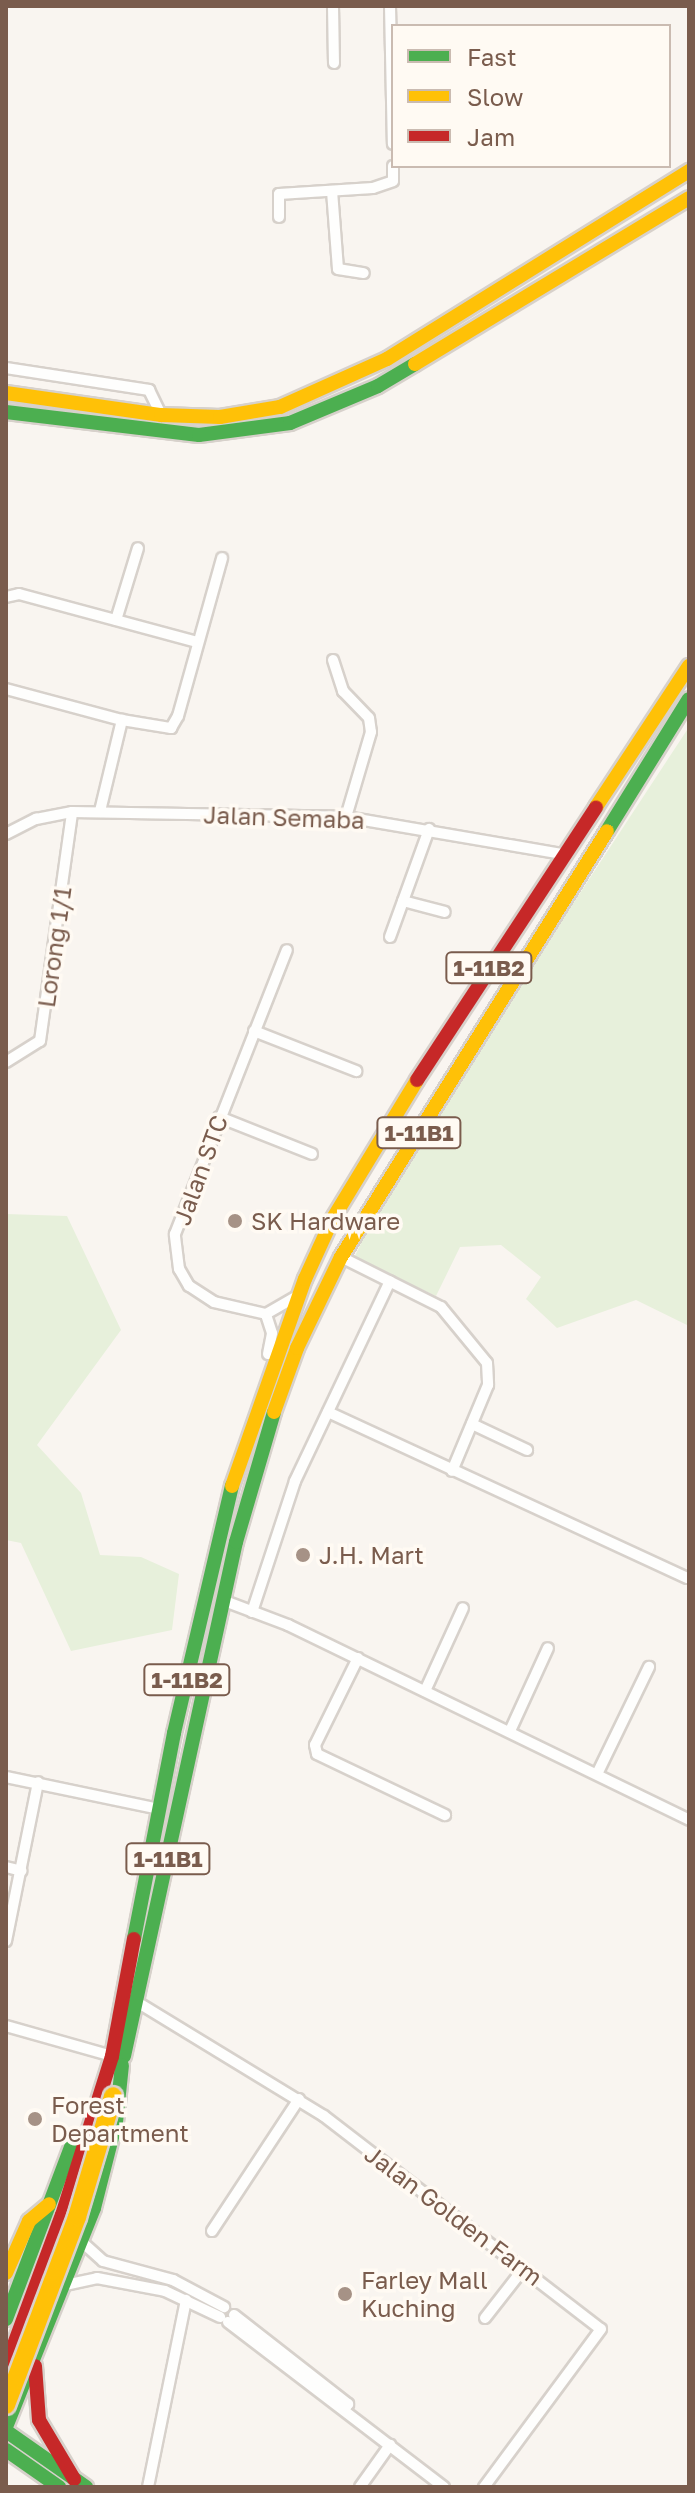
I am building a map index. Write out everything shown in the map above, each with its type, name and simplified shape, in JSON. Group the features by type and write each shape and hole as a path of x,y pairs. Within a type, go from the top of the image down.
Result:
{"main road":[{"path":"6,393 161,415 220,417 280,407 329,389 387,359 689,171"},
{"path":"6,412 199,435 290,423 378,386 689,198"},
{"name":"1-11B2","path":"117,2060 159,1809 221,1520 262,1389 305,1279 332,1220 419,1076 689,666"},
{"name":"1-11B1","path":"6,2405 77,2217 107,2093 137,2002 222,1600 260,1449 297,1348 341,1257 537,936 689,699"},
{"path":"419,1076 394,1128 396,1142 410,1138 444,1092"},
{"path":"6,2319 92,2087 117,2060"},
{"path":"73,2484 9,2440 15,2385 36,2355 82,2242 116,2122 117,2060"},
{"path":"6,2366 107,2093"},
{"path":"6,2273 29,2221 50,2203"},
{"path":"36,2355 39,2420 73,2484"}],"street":[{"path":"333,6 334,63"},
{"path":"390,6 391,52"},
{"path":"279,217 279,194 373,188 393,181 393,168"},
{"path":"332,191 338,269 364,273"},
{"path":"6,368 149,390 161,415"},
{"path":"116,620 138,548"},
{"path":"6,689 157,728 174,725 222,558"},
{"path":"6,597 19,594 197,642"},
{"path":"333,660 343,691 369,718 371,732 346,817"},
{"path":"100,811 122,720"},
{"name":"Jalan Semaba","path":"6,834 36,819 72,812 346,817 563,854"},
{"name":"Lorong 1/1","path":"6,1062 36,1046 42,1032 72,812"},
{"path":"390,937 429,829"},
{"path":"403,901 445,912"},
{"name":"Jalan STC","path":"266,1314 203,1298 179,1269 177,1223 287,950"},
{"path":"254,1031 356,1071"},
{"path":"219,1117 312,1154"},
{"path":"341,1257 441,1307 487,1363 488,1385 452,1471"},
{"path":"262,1389 272,1333 266,1314 295,1297 305,1279"},
{"path":"252,1612 295,1481 390,1281"},
{"path":"328,1412 687,1578"},
{"path":"472,1424 527,1450"},
{"path":"222,1600 358,1658 598,1772 689,1820"},
{"path":"425,1691 463,1608"},
{"path":"218,1621 240,1610"},
{"path":"510,1731 548,1648"},
{"path":"358,1658 315,1745 317,1754 445,1815"},
{"path":"598,1772 649,1667"},
{"path":"6,1777 159,1809"},
{"path":"6,1941 38,1782"},
{"path":"6,1867 22,1871"},
{"name":"Jalan Golden Farm","path":"137,2002 299,2099 601,2329 484,2487"},
{"path":"6,2026 117,2060"},
{"path":"215,2226 299,2099"},
{"path":"82,2242 111,2264 173,2280 226,2315 444,2487"},
{"path":"107,2280 103,2272 111,2264"},
{"path":"485,2318 524,2268"},
{"path":"65,2285 107,2280 186,2300 226,2315"},
{"path":"148,2487 186,2300"},
{"path":"360,2487 390,2445"}],"green space":[{"path":"689,727 689,1326 636,1300 557,1328 526,1299 541,1277 501,1245 460,1247 436,1296 354,1258 391,1181"},
{"path":"6,1214 67,1216 121,1330 37,1445 81,1493 100,1555 141,1557 179,1574 172,1630 71,1651 21,1543 6,1540"}],"traffic: fast":[{"path":"6,412 199,435 290,423 378,386 415,364"},
{"path":"607,831 689,699"},
{"path":"124,2056 236,1542 274,1412"},
{"path":"134,1939 174,1733 232,1486"},
{"path":"6,2427 94,2208 116,2122 122,2065"},
{"path":"6,2319 74,2139"},
{"path":"6,2431 86,2487"},
{"path":"6,2450 59,2487"}],"traffic: slow":[{"path":"6,393 161,415 220,417 280,407 387,359 689,171"},
{"path":"415,364 689,198"},
{"path":"596,807 689,666"},
{"path":"274,1412 297,1348 341,1257 607,831"},
{"path":"232,1486 305,1279 332,1220 417,1080"},
{"path":"6,2405 77,2217 113,2096"},
{"path":"6,2273 29,2221 49,2204"}],"traffic: jam":[{"path":"417,1080 596,807"},
{"path":"6,2366 62,2215 112,2056 134,1939"},
{"path":"35,2366 39,2420 74,2479"}],"place":[{"name":"SK Hardware","path":"235,1221"},
{"name":"J.H. Mart","path":"303,1555"},
{"name":"Forest Department","path":"35,2119"},
{"name":"Farley Mall Kuching","path":"345,2294"}]}
